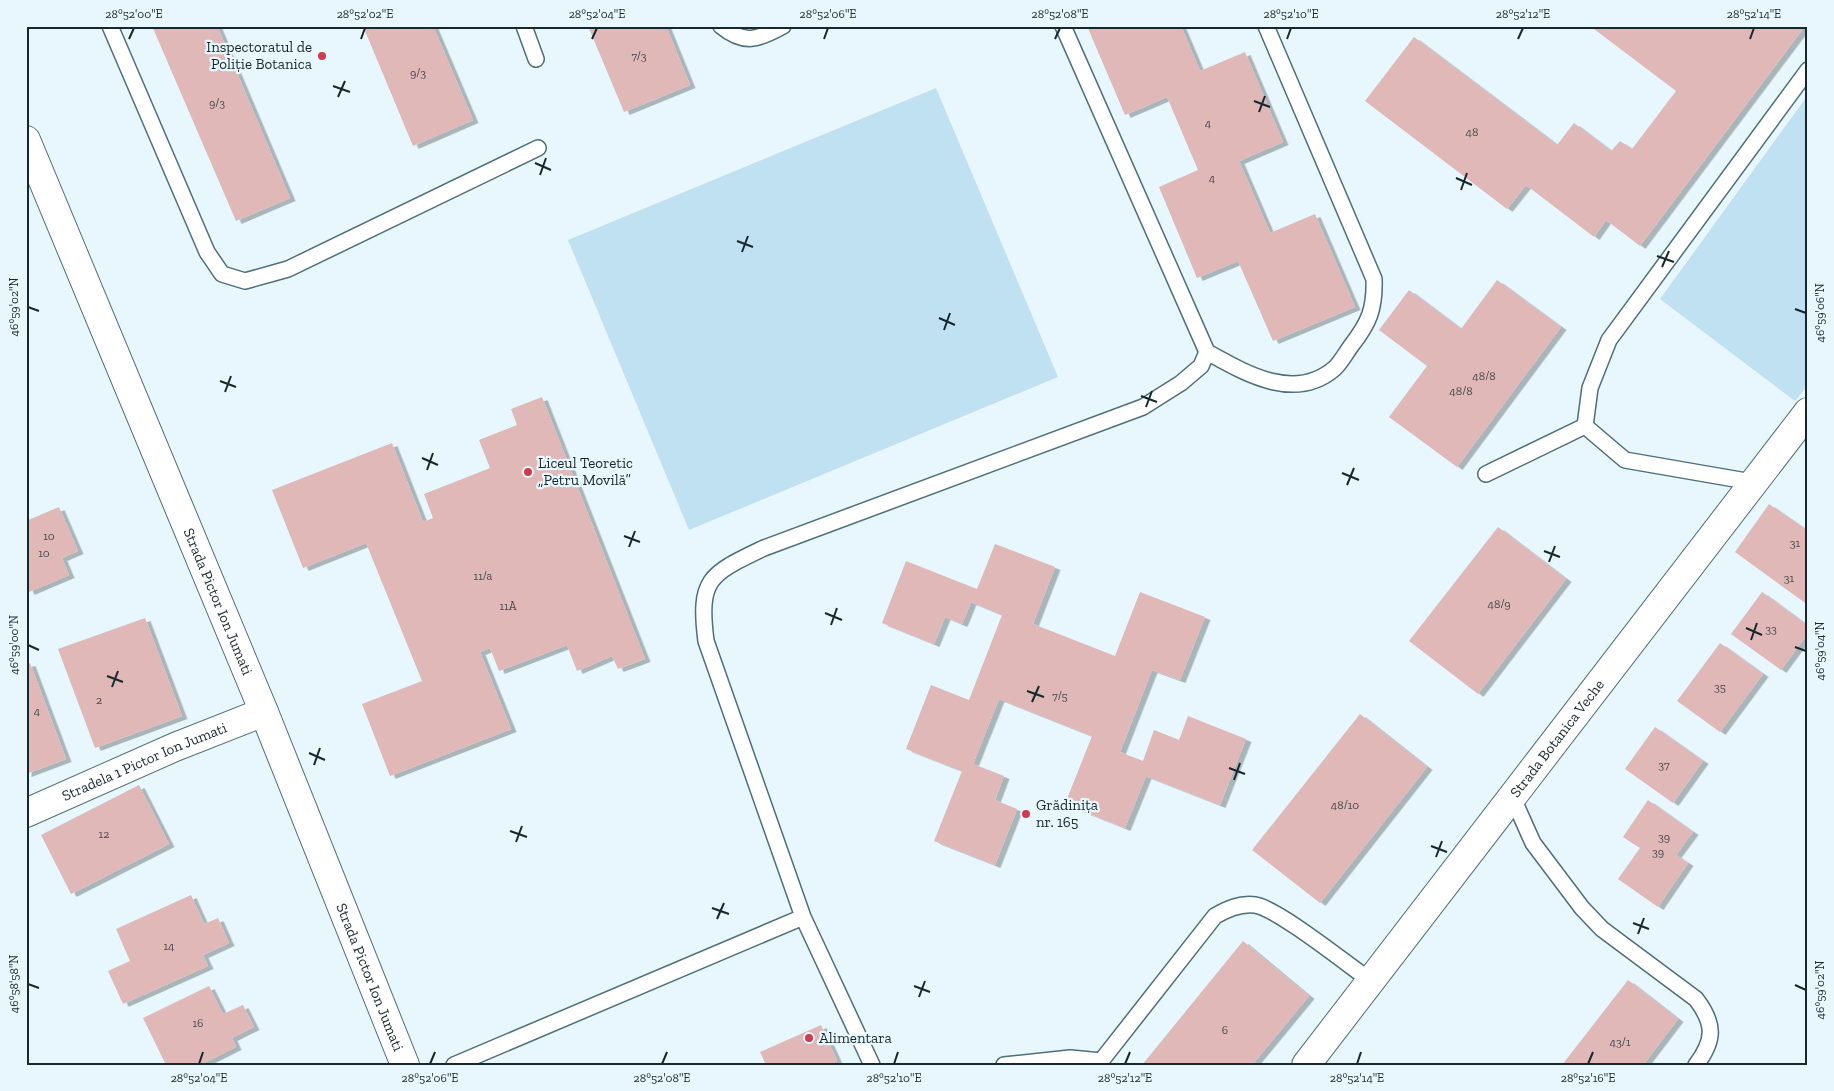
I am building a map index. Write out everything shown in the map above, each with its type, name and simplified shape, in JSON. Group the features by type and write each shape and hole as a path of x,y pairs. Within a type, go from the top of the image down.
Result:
{"street":[{"name":"Strada Pictor Ion Jumati","path":"26,140 264,712 405,1065"},
{"name":"Strada Botanica Veche","path":"1306,1065 1752,482 1808,412"},
{"name":"Stradela 1 Pictor Ion Jumati","path":"26,813 175,746 264,712"}],"lane":[{"path":"110,26 207,252 222,274 245,281 288,269 538,148"},
{"path":"524,26 536,59"},
{"path":"721,26 734,37 750,40 783,26"},
{"path":"1064,26 1207,352 1240,370 1267,381 1293,385 1310,382 1335,368 1370,317 1375,300 1374,280 1366,256 1266,26"},
{"path":"1586,426 1590,388 1609,340 1808,70"},
{"path":"872,1065 804,917 706,641 702,610 706,588 719,572 764,548 1143,407 1182,383 1201,366 1207,352"},
{"path":"1486,474 1586,426"},
{"path":"1586,426 1625,460 1752,482"},
{"path":"1512,796 1532,843 1582,908 1602,928 1696,999 1707,1013 1711,1030 1707,1050 1696,1065"},
{"path":"1004,1065 1070,1058 1100,1063 1215,916 1244,904 1257,905 1281,917 1371,981"},
{"path":"454,1065 804,917"}],"shaded area":[{"path":"936,88 1058,377 689,530 568,240"},
{"path":"1808,95 1808,385 1795,401 1660,299"}],"building":[{"path":"152,26 217,26 290,198 236,221"},
{"path":"363,26 433,26 473,120 413,146"},
{"path":"588,26 666,26 690,85 624,112"},
{"path":"1087,26 1181,26 1200,71 1245,52 1283,142 1239,161 1270,233 1315,214 1355,307 1273,341 1238,261 1197,278 1159,187 1198,170 1167,97 1125,115"},
{"path":"1590,26 1805,26 1640,246 1606,220 1594,237 1526,185 1507,209 1365,101 1414,37 1557,145 1574,123 1611,151 1620,141 1632,149 1676,91"},
{"path":"1497,280 1561,327 1457,467 1389,417 1427,366 1379,330 1409,290 1461,329"},
{"path":"542,397 645,659 618,669 612,656 577,671 567,645 499,671 490,648 480,652 511,729 390,776 362,704 422,681 366,543 303,568 272,490 392,443 423,522 433,518 424,494 490,468 479,440 517,425 511,409"},
{"path":"1769,504 1808,531 1808,605 1735,552"},
{"path":"59,507 78,551 62,558 69,575 29,592 26,585 26,521"},
{"path":"1498,527 1566,579 1478,694 1409,641"},
{"path":"995,544 1055,567 1033,624 1115,656 1140,592 1205,617 1180,680 1152,670 1120,752 1143,761 1154,730 1179,740 1188,716 1246,739 1220,805 1146,776 1125,828 1065,804 1092,736 999,699 973,764 1004,776 995,800 1017,809 995,865 934,841 962,771 906,749 931,685 969,700 1002,615 971,602 962,624 945,617 934,644 882,623 906,561 977,589"},
{"path":"1762,592 1808,626 1808,633 1781,670 1731,634"},
{"path":"145,618 182,716 95,748 58,649"},
{"path":"1720,643 1763,674 1720,732 1677,701"},
{"path":"30,663 66,759 26,774 26,664"},
{"path":"1360,714 1427,767 1320,903 1252,850"},
{"path":"1655,727 1703,761 1673,803 1625,769"},
{"path":"139,785 169,844 71,894 41,835"},
{"path":"1648,800 1693,832 1676,855 1688,863 1658,907 1618,879 1640,848 1623,837"},
{"path":"191,895 204,924 218,918 229,943 203,955 208,966 123,1004 108,971 130,961 116,929"},
{"path":"1243,941 1309,996 1252,1065 1142,1065"},
{"path":"1628,980 1678,1019 1643,1065 1562,1065"},
{"path":"209,986 223,1014 243,1005 254,1027 232,1038 236,1047 200,1065 166,1065 143,1018"},
{"name":"Alimentara","path":"821,1025 837,1061 828,1065 766,1065 760,1052"}],"place":[{"name":"Inspectoratul de Poliție Botanica","path":"322,56"},
{"name":"Liceul Teoretic „Petru Movilă”","path":"528,472"},
{"name":"Grădinița nr. 165","path":"1026,814"},
{"name":"Alimentara","path":"809,1038"}]}
